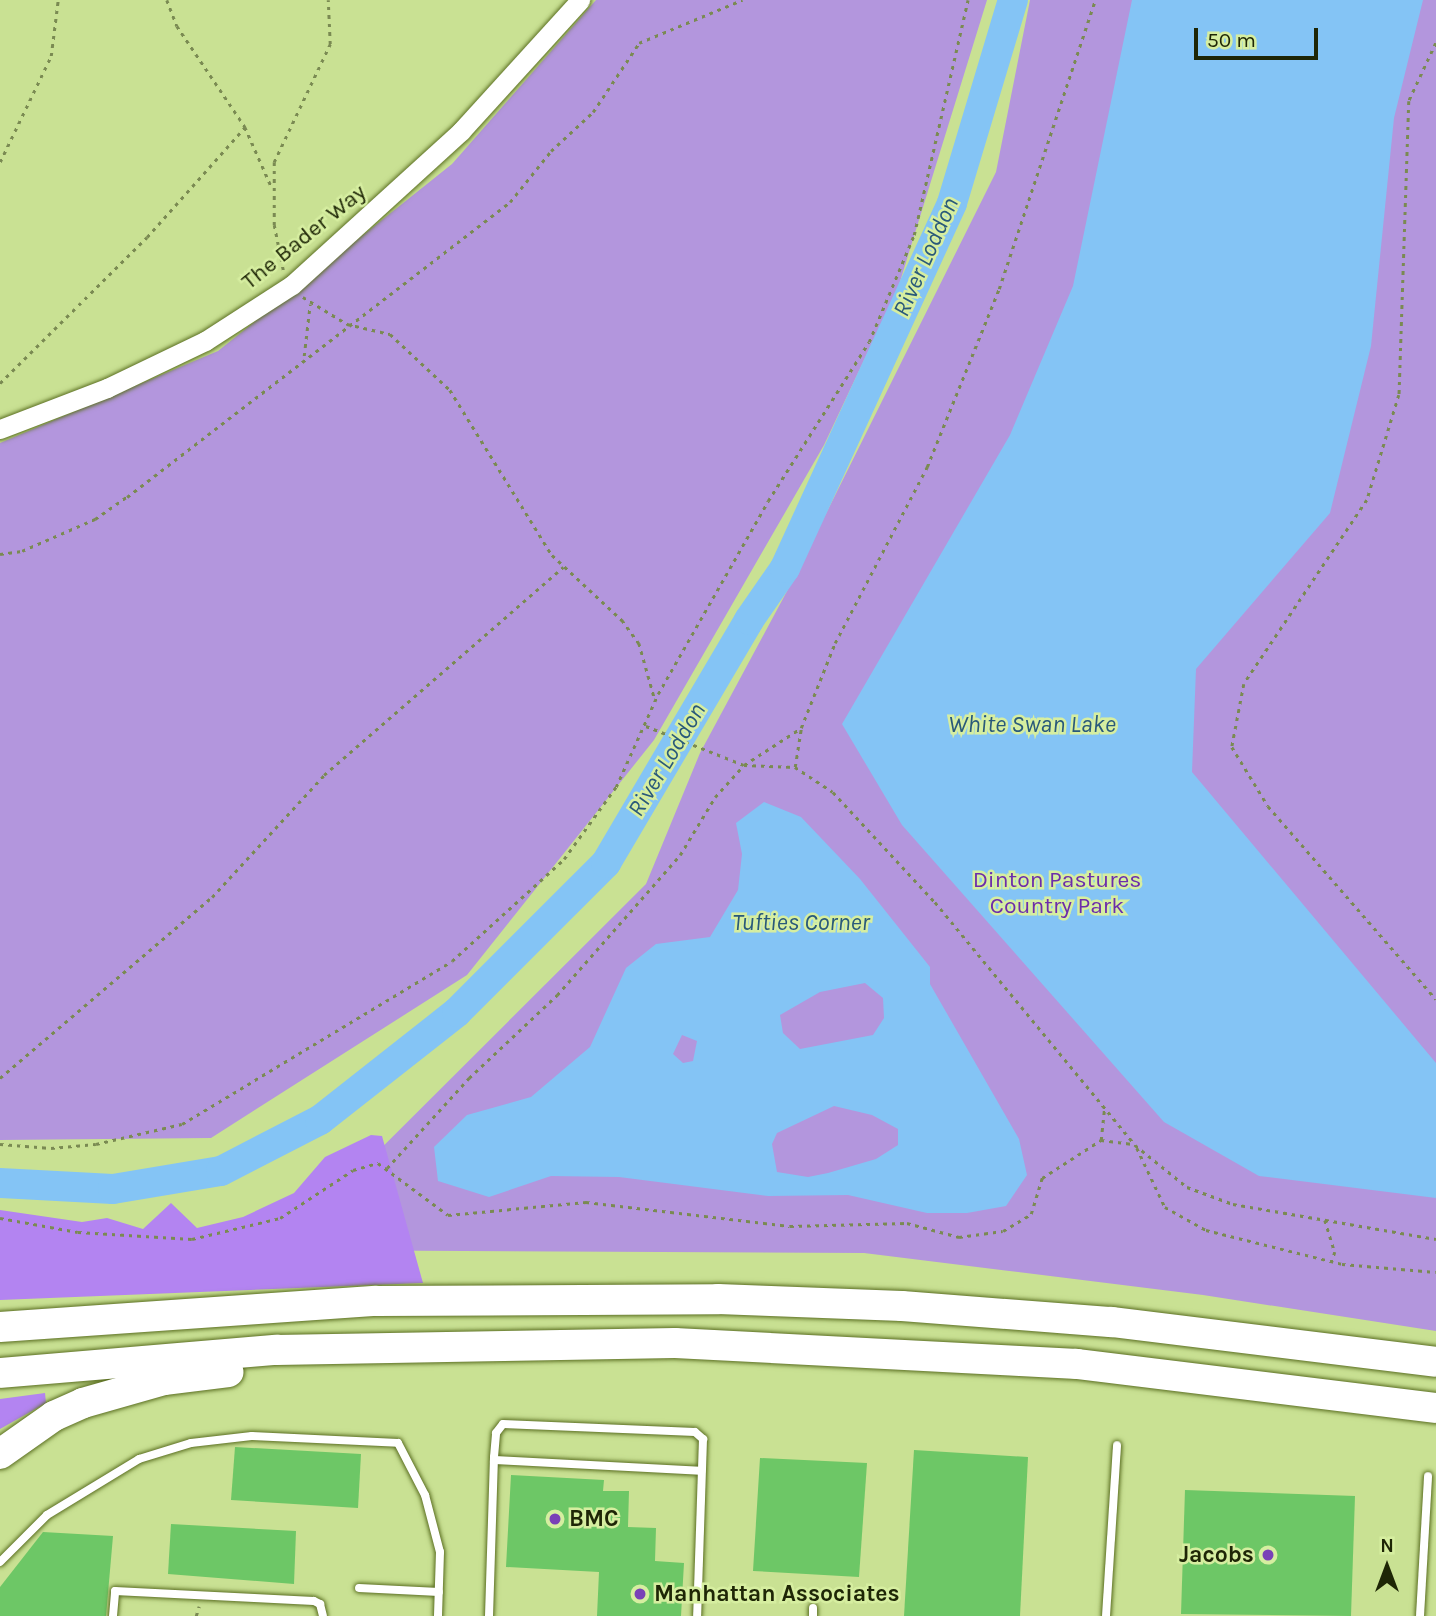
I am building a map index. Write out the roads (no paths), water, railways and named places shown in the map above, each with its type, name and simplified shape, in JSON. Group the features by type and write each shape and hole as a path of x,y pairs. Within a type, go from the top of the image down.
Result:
{"highway":[{"path":"3,1327 388,1301 718,1299 1047,1316 1436,1363"},
{"path":"0,1454 54,1416 126,1388 211,1374 504,1343"},
{"path":"0,1373 276,1350 504,1343 675,1343 934,1353 1193,1376 1436,1409"}],"street":[{"name":"The Bader Way","path":"0,429 107,388 205,341 292,285 461,131 580,0"}],"lane":[{"path":"489,1616 494,1460 496,1433 503,1424 695,1432 703,1439 697,1616"},
{"path":"0,1562 47,1515 139,1459 178,1447 252,1436 398,1443 425,1495 440,1552 439,1616"},
{"path":"1107,1616 1117,1445"},
{"path":"494,1460 701,1471"},
{"path":"1420,1616 1428,1476"},
{"path":"359,1588 439,1592"},
{"path":"113,1616 115,1591 314,1601 320,1604 323,1616"}],"water":[{"name":"White Swan Lake","path":"1132,0 1423,0 1394,118 1371,346 1330,513 1196,669 1192,772 1436,1063 1436,1198 1259,1176 1164,1122 902,825 842,724 1010,435 1073,286"},
{"name":"Tufties Corner","path":"764,802 801,817 860,879 930,967 930,984 1019,1139 1027,1175 1006,1206 967,1213 927,1213 848,1195 768,1196 619,1177 551,1176 489,1197 438,1181 434,1147 467,1115 531,1097 590,1047 626,968 656,944 710,937 738,890 742,854 736,823","holes":["865,983 883,998 884,1018 873,1035 800,1049 783,1033 780,1015 820,992","682,1035 697,1041 693,1061 683,1063 673,1054","834,1106 872,1115 898,1129 898,1145 876,1159 808,1177 777,1172 772,1144 777,1133"]}],"waterway":[{"name":"River Loddon","path":"0,1183 113,1189 221,1171 320,1120 457,1012 606,863 749,620 785,568 952,203 1013,0"}],"place":[{"name":"BMC","path":"555,1519"},
{"name":"Jacobs","path":"1268,1555"},
{"name":"Manhattan Associates","path":"640,1594"}],"park label":[{"name":"Dinton Pastures Country Park","path":"1057,893"}]}
